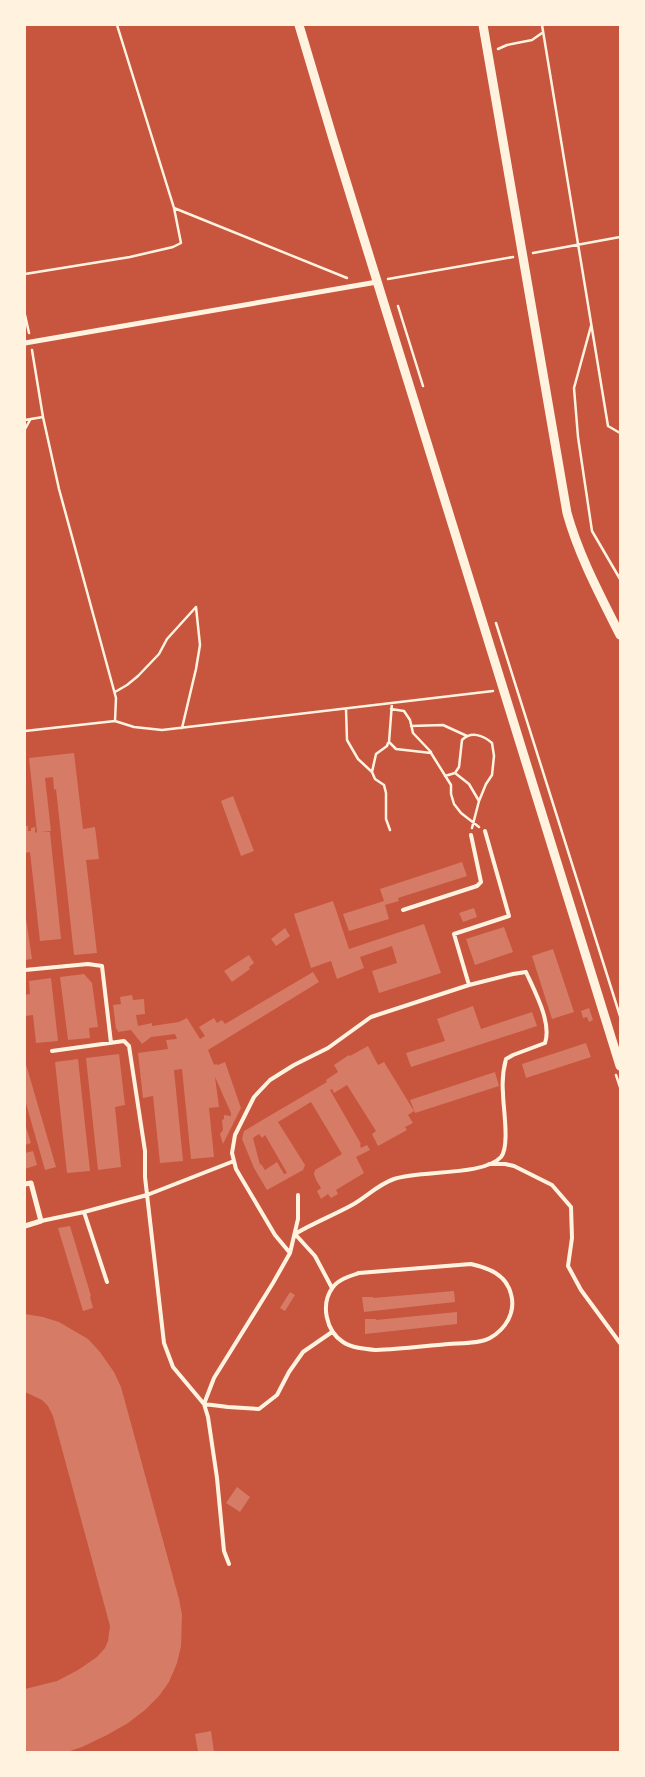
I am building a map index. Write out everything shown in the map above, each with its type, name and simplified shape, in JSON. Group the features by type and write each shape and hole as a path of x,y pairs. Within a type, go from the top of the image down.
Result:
{"street":[{"path":"299,25 620,1066"},
{"path":"483,25 567,513 578,548 620,635"},
{"path":"28,343 377,282"},
{"path":"25,1184 31,1183 41,1221 25,1226"}],"lane":[{"path":"469,985 454,934 509,916 485,831"},
{"path":"403,910 477,886 481,882 472,835"},
{"path":"25,970 88,964 102,966 111,1043"},
{"path":"290,1252 275,1235 236,1169 232,1153 235,1135 254,1097 270,1080 294,1065 328,1048 371,1017 469,985 526,972 546,1022 548,1034 545,1044 506,1059 503,1069 502,1091 505,1148 501,1157 489,1164"},
{"path":"52,1051 124,1041 129,1046 145,1151 144,1177 164,1343 173,1367 204,1404 212,1445 224,1551 229,1564"},
{"path":"41,1221 84,1212 147,1195 234,1161"},
{"path":"295,1234 353,1205 393,1179 411,1175 467,1169 489,1164 514,1166 552,1185 571,1207 572,1238 568,1266 581,1290 620,1343"},
{"path":"204,1404 214,1378 290,1252 298,1219 298,1195"},
{"path":"84,1212 107,1282"},
{"path":"295,1234 315,1256 332,1288"},
{"path":"471,1264 486,1267 500,1275 508,1284 512,1295 512,1309 508,1321 502,1329 488,1339 376,1350 361,1349 343,1342 332,1332 326,1316 326,1302 332,1288 343,1278 359,1273 471,1264"},
{"path":"204,1404 228,1408 259,1409 277,1395 303,1352 332,1332"}],"path":[{"path":"25,274 130,257 173,247 182,243 174,208 117,25"},
{"path":"542,25 608,426 620,434"},
{"path":"488,52 507,45 532,40 542,33"},
{"path":"174,208 364,284"},
{"path":"377,282 620,237"},
{"path":"25,315 28,343 59,489 116,698 115,722"},
{"path":"591,324 574,388 578,437 592,531 620,579"},
{"path":"25,420 43,417"},
{"path":"25,429 30,420"},
{"path":"114,692 138,676 159,654 167,639 196,606 200,645 182,728"},
{"path":"25,731 115,722 134,727 162,730 517,688 620,1016"},
{"path":"372,772 376,754 387,746 389,742 392,704"},
{"path":"346,709 347,740 358,759 384,785 386,793 386,818 390,830"},
{"path":"391,709 404,711 410,720 412,733 432,753 446,776 451,786 454,804 461,813 485,831"},
{"path":"411,726 443,725 467,736"},
{"path":"446,776 455,773 458,767 462,740 467,736 475,735 487,738 492,743 494,756 492,775 486,784 472,822"},
{"path":"389,742 396,749 432,753"},
{"path":"455,773 470,784 479,801"}],"building":[{"path":"74,753 83,829 95,827 99,859 86,860 97,953 74,955 56,789 54,790 53,777 45,778 51,831 41,832 50,832 61,939 40,941 30,852 25,853 25,826 28,826 28,831 35,827 35,833 37,832 29,758"},
{"path":"233,796 254,851 241,856 221,801"},
{"path":"462,862 467,876 398,898 399,901 385,905 389,919 349,931 343,914 384,901 380,889"},
{"path":"333,901 349,949 424,924 441,973 379,993 372,971 397,963 392,946 360,957 364,968 337,979 331,961 311,968 294,914"},
{"path":"474,908 477,917 463,922 459,913"},
{"path":"25,912 32,959 25,960"},
{"path":"504,927 513,952 475,965 466,939"},
{"path":"285,928 290,936 276,946 271,939"},
{"path":"553,949 574,1012 552,1019 532,956"},
{"path":"249,955 254,963 249,967 250,969 232,982 224,971"},
{"path":"313,972 319,982 208,1050 214,1065 225,1062 241,1108 223,1144 220,1134 223,1130 222,1120 224,1115 231,1116 231,1113 215,1077 219,1107 209,1108 214,1157 191,1159 182,1069 174,1070 183,1161 160,1163 153,1096 143,1098 138,1053 168,1049 166,1040 177,1039 175,1034 151,1037 142,1044 131,1030 118,1032 113,1005 121,1004 120,997 132,995 133,1000 144,999 145,1014 136,1015 138,1026 152,1023 152,1026 179,1022 187,1018 200,1039 205,1036 199,1027 214,1018 217,1023 222,1020 225,1024"},
{"path":"84,974 92,983 98,1027 89,1028 90,1038 68,1040 60,977"},
{"path":"51,978 58,1041 36,1043 33,1015 25,1016 25,995 30,994 29,981"},
{"path":"473,1006 481,1029 532,1012 537,1026 411,1067 406,1053 445,1041 437,1019"},
{"path":"589,1008 593,1020 589,1022 587,1017 583,1018 581,1011"},
{"path":"586,1043 591,1057 526,1078 522,1064"},
{"path":"368,1046 378,1065 384,1062 414,1111 408,1115 413,1123 405,1127 407,1130 378,1146 372,1134 376,1131 347,1085 334,1093 332,1089 330,1090 361,1144 361,1148 367,1145 370,1150 356,1157 364,1173 336,1190 338,1194 331,1198 328,1194 321,1199 317,1191 321,1188 314,1174 315,1170 342,1154 311,1102 278,1122 305,1165 303,1170 267,1190 254,1168 242,1139 244,1131 327,1082 326,1080 338,1072 334,1065","holes":["259,1134 262,1138 265,1135 287,1173 284,1174 277,1162 265,1170 260,1165 253,1138"]},
{"path":"119,1054 125,1105 115,1107 121,1167 98,1170 86,1058"},
{"path":"78,1059 90,1171 67,1173 55,1062"},
{"path":"25,1061 56,1167 45,1170 25,1100"},
{"path":"495,1072 499,1086 415,1113 410,1100"},
{"path":"25,1124 31,1143 25,1145"},
{"path":"33,1151 37,1165 25,1169 25,1153"},
{"path":"70,1226 93,1308 83,1311 58,1228"},
{"path":"454,1291 455,1302 364,1312 362,1297 373,1298"},
{"path":"290,1292 295,1295 285,1311 280,1308"},
{"path":"457,1312 457,1324 365,1334 365,1319 376,1320"},
{"path":"25,1314 59,1322 88,1339 114,1372 121,1387 182,1615 181,1646 177,1663 169,1682 159,1696 128,1723 82,1747 67,1752 25,1752 25,1689 57,1681 97,1657 108,1641 110,1626 53,1416 48,1406 42,1400 25,1392"},
{"path":"237,1487 250,1497 240,1512 226,1503"},
{"path":"211,1731 214,1752 198,1752 195,1734"}]}
